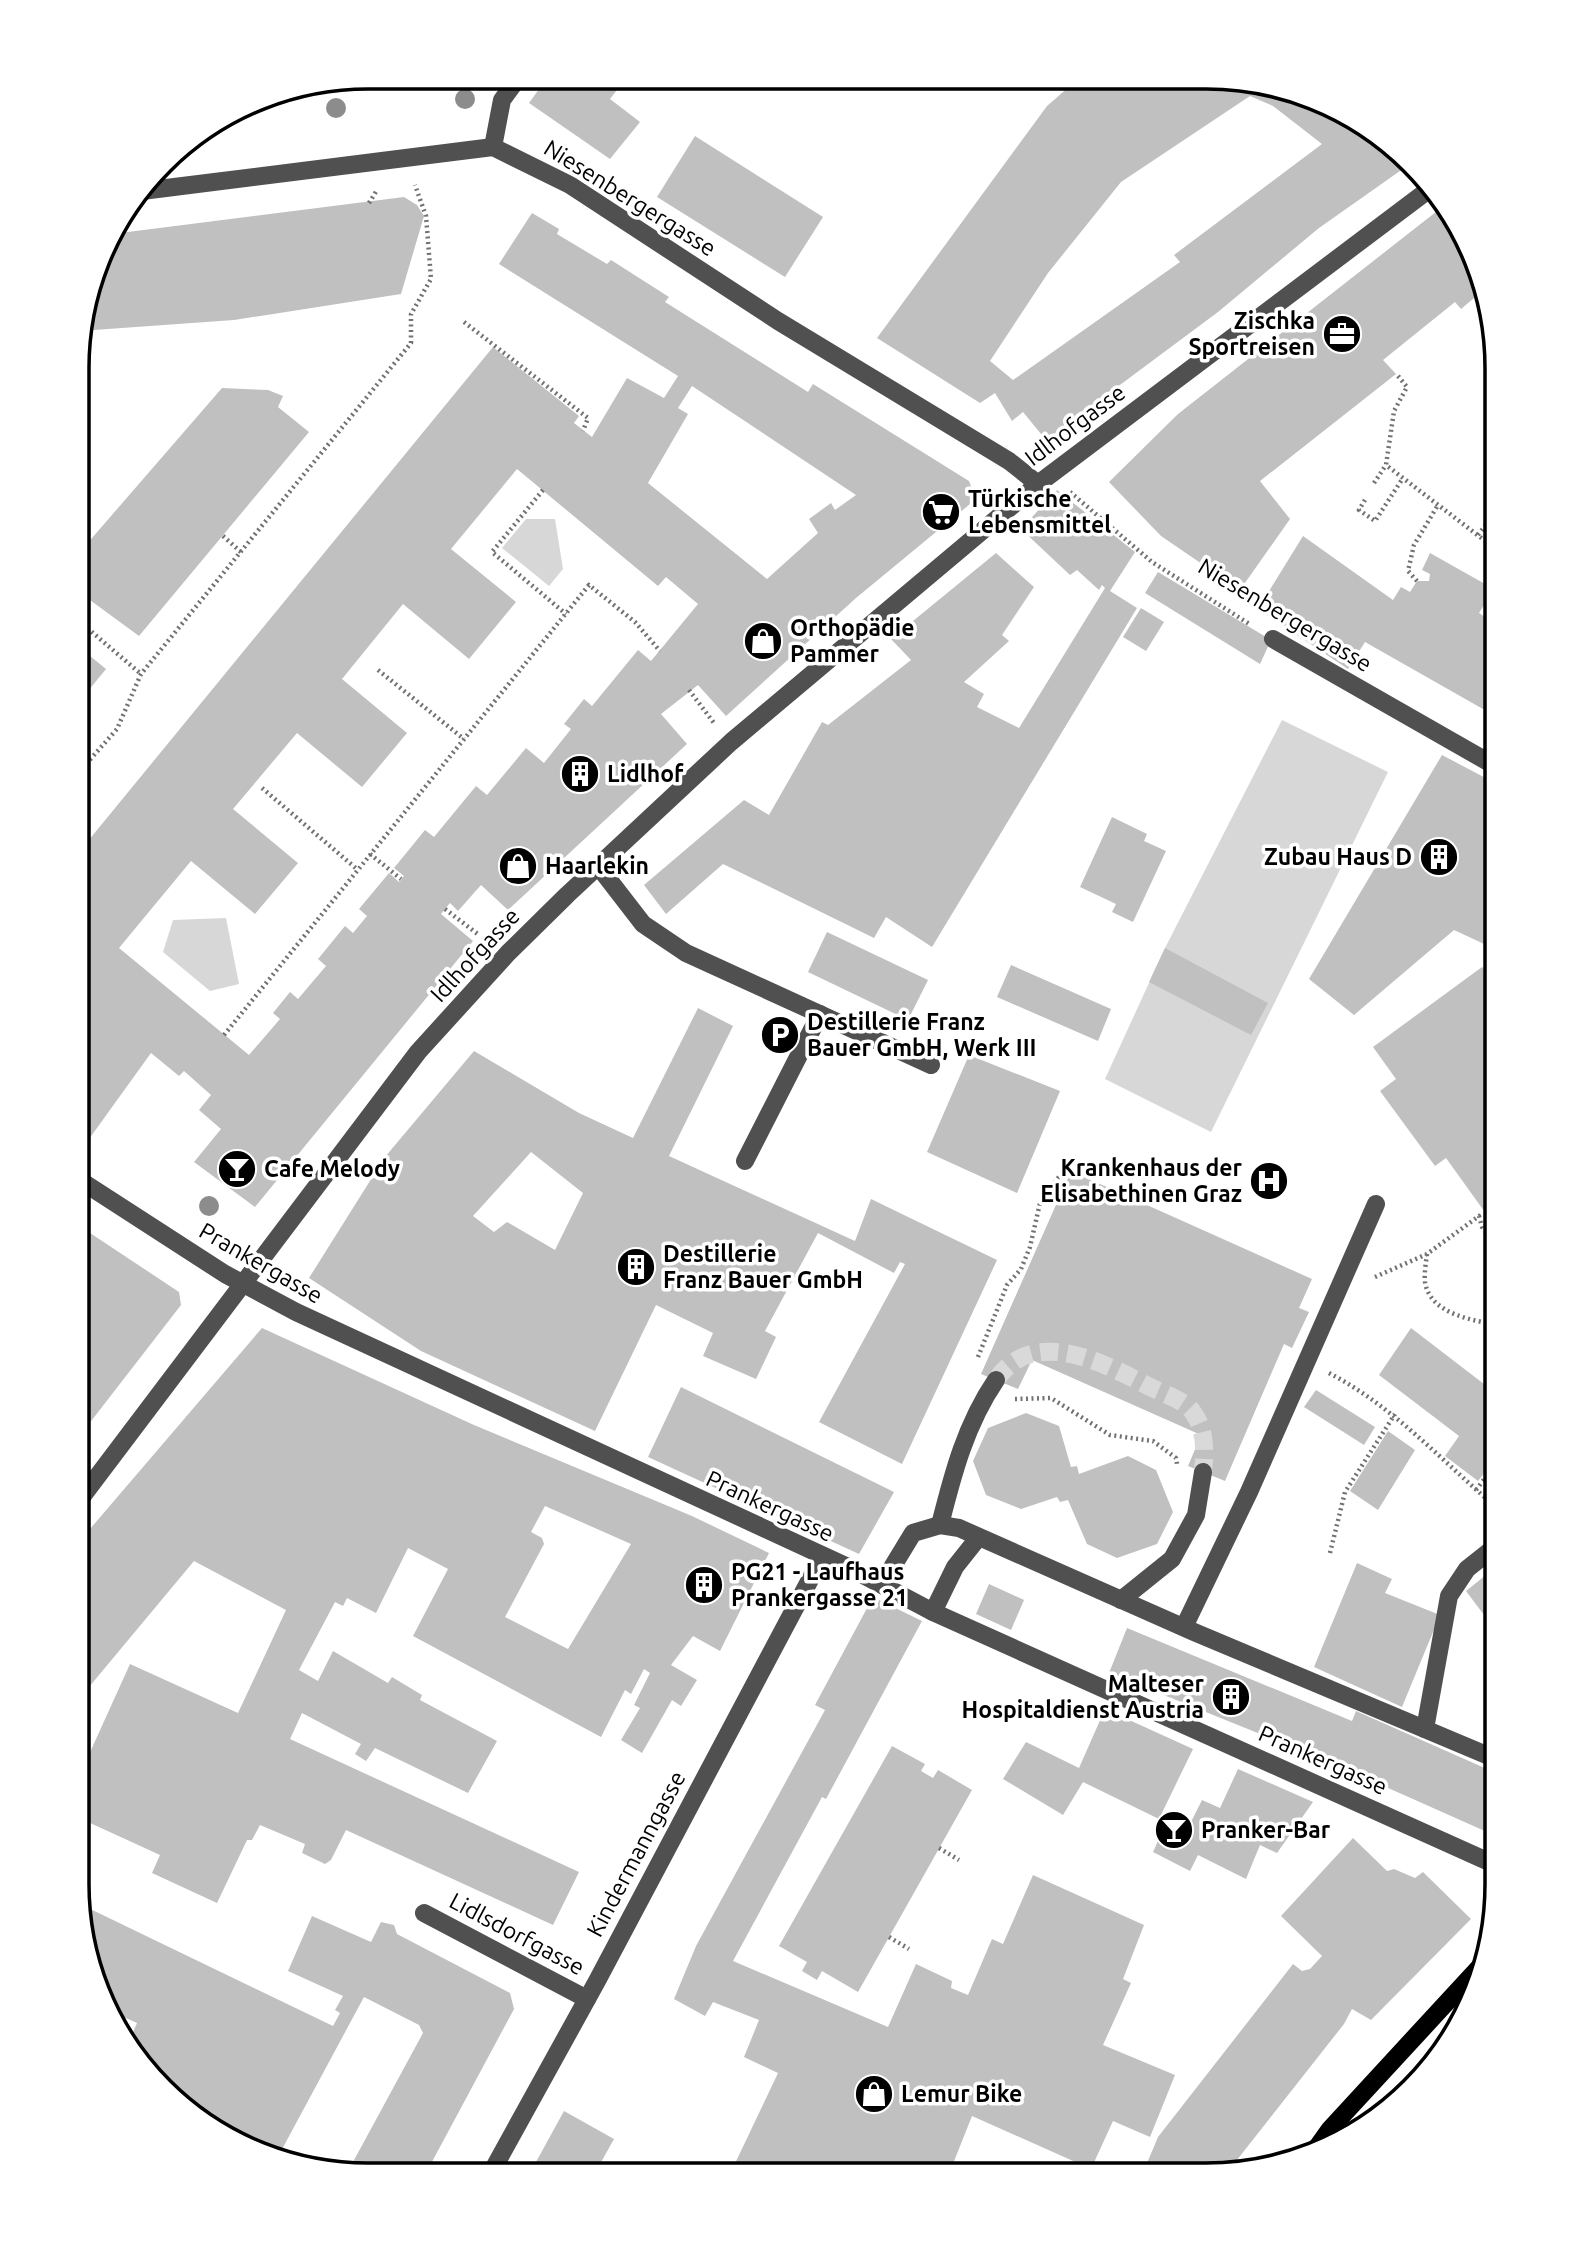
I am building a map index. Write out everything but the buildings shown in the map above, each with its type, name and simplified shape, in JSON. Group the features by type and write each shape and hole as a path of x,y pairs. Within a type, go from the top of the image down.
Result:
{"main road":[{"path":"1325,2136 1467,1981"}],"street":[{"path":"154,189 493,146 502,100 510,89"},
{"name":"Niesenbergergasse","path":"493,146 570,185 778,321 1009,461 1038,484"},
{"name":"Idlhofgasse","path":"89,1487 418,1052 508,953 731,742 1038,484 1423,194"},
{"name":"Niesenbergergasse","path":"1273,639 1485,760"},
{"path":"599,867 643,924 686,953 931,1065"},
{"path":"745,1161 820,1014"},
{"name":"Prankergasse","path":"89,1186 225,1274 346,1337 882,1584 933,1612 1485,1860"},
{"path":"1184,1627 1249,1492 1376,1204"},
{"path":"940,1525 959,1454 985,1396 996,1380"},
{"path":"1121,1600 1172,1559 1195,1514 1202,1477"},
{"path":"882,1584 913,1533 940,1525 959,1528 1121,1600 1485,1754"},
{"path":"933,1612 960,1560 978,1538"},
{"path":"1425,1729 1449,1596 1466,1569 1485,1554"},
{"name":"Kindermanngasse","path":"497,2163 587,1999 822,1557"},
{"name":"Lidlsdorfgasse","path":"424,1913 587,1999"}],"path":[{"path":"89,761 117,729 141,674 411,343 411,314 431,279 426,216 414,184"},
{"path":"369,203 377,190"},
{"path":"464,322 588,418 583,431"},
{"path":"1374,483 1386,465 1394,411 1407,387 1398,376"},
{"path":"1386,465 1485,541"},
{"path":"1365,500 1359,510 1375,520 1403,478"},
{"name":"Niesenbergergasse","path":"1061,485 1152,562 1273,639"},
{"path":"543,490 492,552 566,614"},
{"path":"1417,581 1408,571 1414,545 1438,505"},
{"path":"1478,535 1485,526"},
{"path":"223,536 241,552"},
{"path":"224,1035 589,585 635,622 660,651"},
{"path":"89,630 141,674"},
{"path":"378,670 464,739"},
{"path":"689,690 714,724"},
{"path":"262,788 358,870"},
{"path":"370,854 401,879"},
{"path":"445,909 479,935"},
{"path":"1061,1174 1040,1203 1030,1247 1021,1269 1007,1286 972,1374 974,1386 985,1396 1009,1399 1051,1398 1110,1435 1153,1441 1175,1458 1179,1471 1185,1477 1202,1477"},
{"path":"1336,1294 1427,1254 1479,1216 1485,1231"},
{"path":"1427,1254 1425,1284 1438,1303 1462,1318 1485,1323"},
{"path":"1307,1361 1363,1391 1395,1415 1485,1498"},
{"path":"1330,1553 1345,1492 1395,1415"},
{"path":"1476,1490 1485,1478"},
{"path":"939,1848 959,1860"},
{"path":"889,1937 909,1949"}],"shaded area":[{"path":"526,519 555,519 563,569 549,586 502,548"},
{"path":"1282,720 1388,772 1211,1132 1105,1079 1165,948"},
{"path":"226,918 239,984 210,991 163,952 173,920"}],"tunnel":[{"path":"996,1380 1011,1364 1029,1355 1049,1352 1070,1354 1112,1368 1178,1400 1192,1411 1202,1432 1203,1472"}],"place":[{"name":"Zischka Sportreisen","path":"1342,334"},
{"name":"Türkische Lebensmittel","path":"941,512"},
{"name":"Orthopädie Pammer","path":"763,641"},
{"name":"Lidlhof","path":"580,774"},
{"name":"Zubau Haus D","path":"1439,857"},
{"name":"Haarlekin","path":"518,866"},
{"name":"Destillerie Franz Bauer GmbH, Werk III","path":"780,1035"},
{"name":"Cafe Melody","path":"237,1169"},
{"name":"Krankenhaus der Elisabethinen Graz","path":"1269,1181"},
{"name":"Destillerie Franz Bauer GmbH","path":"636,1267"},
{"name":"PG21 - Laufhaus Prankergasse 21","path":"704,1585"},
{"name":"Malteser Hospitaldienst Austria","path":"1231,1697"},
{"name":"Pranker-Bar","path":"1174,1830"},
{"name":"Lemur Bike","path":"874,2094"}]}
